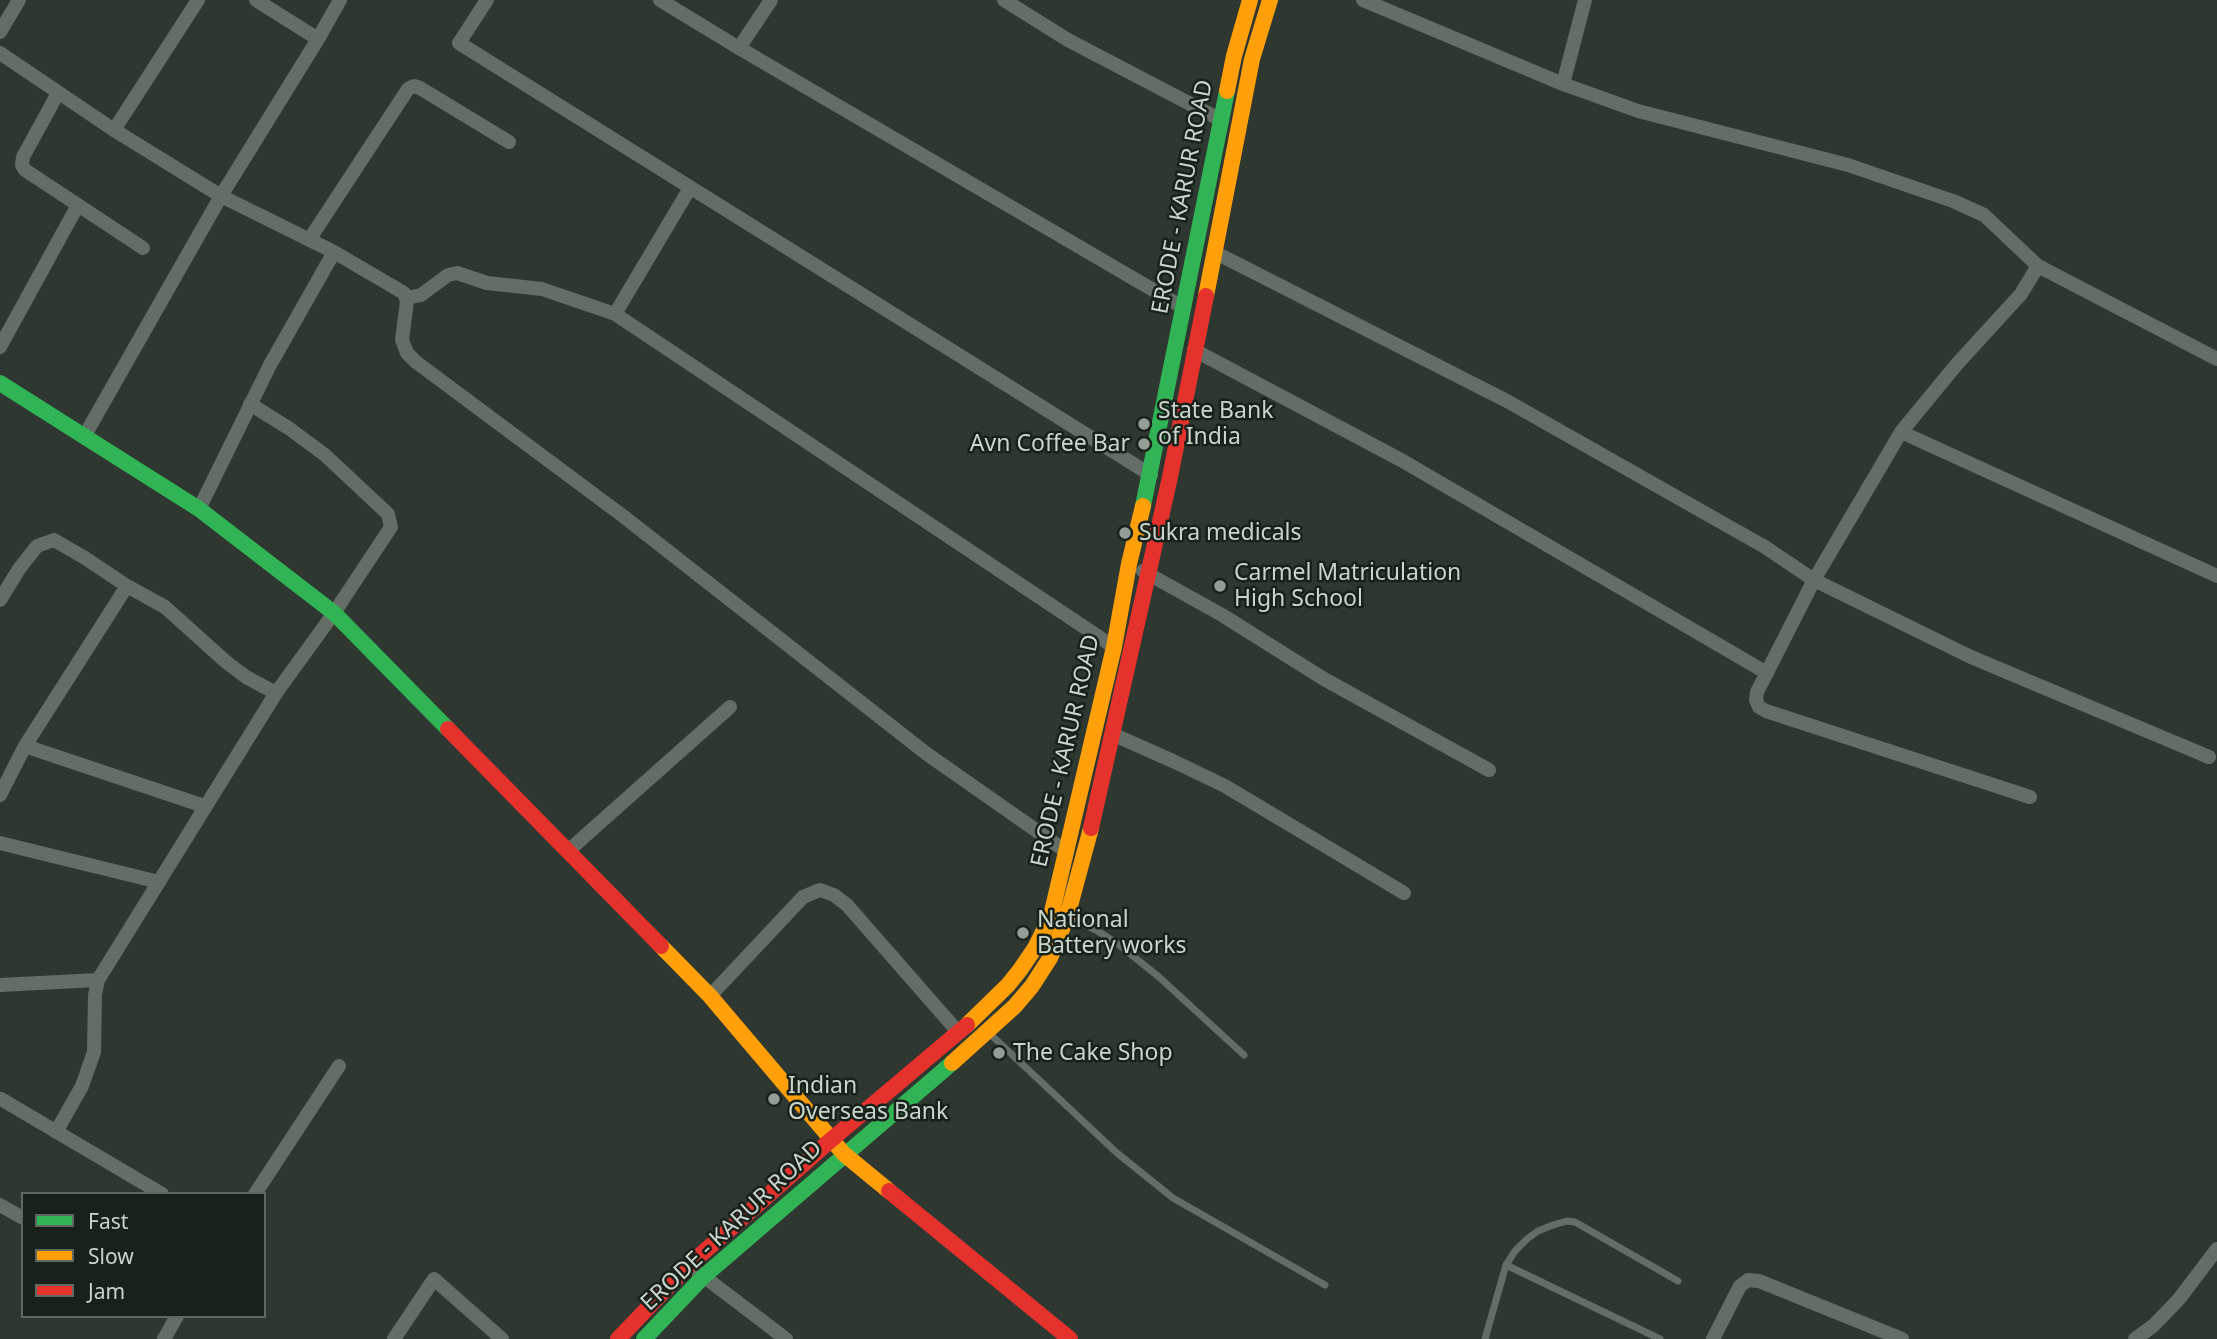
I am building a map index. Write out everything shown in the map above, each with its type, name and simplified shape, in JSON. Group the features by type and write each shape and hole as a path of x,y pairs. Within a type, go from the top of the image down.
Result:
{"main road":[{"name":"ERODE - KARUR ROAD","path":"618,1339 689,1265 959,1032 1008,985 1035,948 1051,916 1114,648 1234,56 1250,0"},
{"name":"ERODE - KARUR ROAD","path":"644,1339 703,1277 987,1031 1032,986 1050,958 1067,917 1086,856 1170,477 1252,59 1270,0"},
{"path":"0,383 199,509 334,613 709,996 844,1154 1070,1339"}],"street":[{"path":"0,32 19,0"},
{"path":"114,130 198,0"},
{"path":"256,0 318,39"},
{"path":"85,435 221,196 340,0"},
{"path":"487,0 459,43 1151,475"},
{"path":"660,0 1184,308"},
{"path":"739,48 771,0"},
{"path":"1004,0 1068,40 1221,121"},
{"path":"1363,0 1563,84 1638,111 1848,165 1953,201 1984,215 2038,266 2217,359"},
{"path":"1563,84 1585,0"},
{"path":"0,53 114,130 221,196 334,252 404,293 406,298 402,340 407,353 416,362 613,508 927,754 1067,852"},
{"path":"309,240 408,89 414,86 509,142"},
{"path":"58,93 23,157 22,165 31,176 143,248"},
{"path":"615,314 690,188"},
{"path":"0,347 78,205"},
{"path":"199,509 250,404 334,252"},
{"path":"1214,252 1507,401 1765,547 1814,580 1972,657 2209,757"},
{"path":"2030,797 1766,711 1759,708 1756,700 1757,692 1814,580 1900,432 2021,293 2038,266"},
{"path":"406,298 421,295 448,275 457,273 488,283 542,289 615,314 1114,648"},
{"path":"1194,349 1401,460 1767,673"},
{"path":"56,1132 82,1086 91,1061 98,980 276,693 389,532 391,518 325,455 250,404"},
{"path":"1900,432 2217,576"},
{"path":"0,600 37,546 54,540 165,607 225,661 246,677 276,693"},
{"path":"1129,564 1223,615 1324,679 1489,770"},
{"path":"0,795 25,746 127,586"},
{"path":"568,851 730,707"},
{"path":"1112,734 1225,786 1404,893"},
{"path":"25,746 204,806"},
{"path":"0,843 159,882"},
{"path":"709,996 803,897 820,890 834,895 847,905 959,1032"},
{"path":"0,985 98,980"},
{"path":"256,1192 340,1066"},
{"path":"1,1099 159,1192"},
{"path":"0,1205 21,1217"},
{"path":"2135,1339 2153,1326 2179,1299 2217,1249"},
{"path":"689,1265 786,1339"},
{"path":"394,1339 434,1279 502,1339"},
{"path":"1713,1339 1740,1286 1748,1280 1759,1281 1902,1339"},
{"path":"164,1339 176,1318"}],"lane":[{"path":"1067,917 1118,944 1159,977 1244,1055"},
{"path":"987,1031 1117,1153 1173,1198 1325,1285"},
{"path":"1485,1339 1506,1265 1515,1251 1538,1231 1567,1221 1586,1227 1678,1281"},
{"path":"1506,1265 1660,1339"}],"traffic: fast":[{"path":"1143,506 1227,91"},
{"path":"0,383 199,509 334,613 448,729"},
{"path":"644,1339 703,1277 952,1063"}],"traffic: slow":[{"path":"1227,91 1250,0"},
{"path":"1206,296 1252,59 1270,0"},
{"path":"967,1025 1020,970 1051,916 1114,647 1143,506"},
{"path":"952,1063 1015,1006 1050,958 1067,917 1091,828"},
{"path":"661,946 710,996 844,1154 889,1191"}],"traffic: jam":[{"path":"1091,828 1170,477 1206,296"},
{"path":"448,729 661,946"},
{"path":"618,1339 689,1265 967,1025"},
{"path":"889,1191 1070,1339"}],"place":[{"name":"State Bank of India","path":"1144,424"},
{"name":"Avn Coffee Bar","path":"1144,444"},
{"name":"Sukra medicals","path":"1125,533"},
{"name":"Carmel Matriculation High School","path":"1220,586"},
{"name":"National Battery works","path":"1023,933"},
{"name":"The Cake Shop","path":"999,1053"},
{"name":"Indian Overseas Bank","path":"774,1099"}]}
